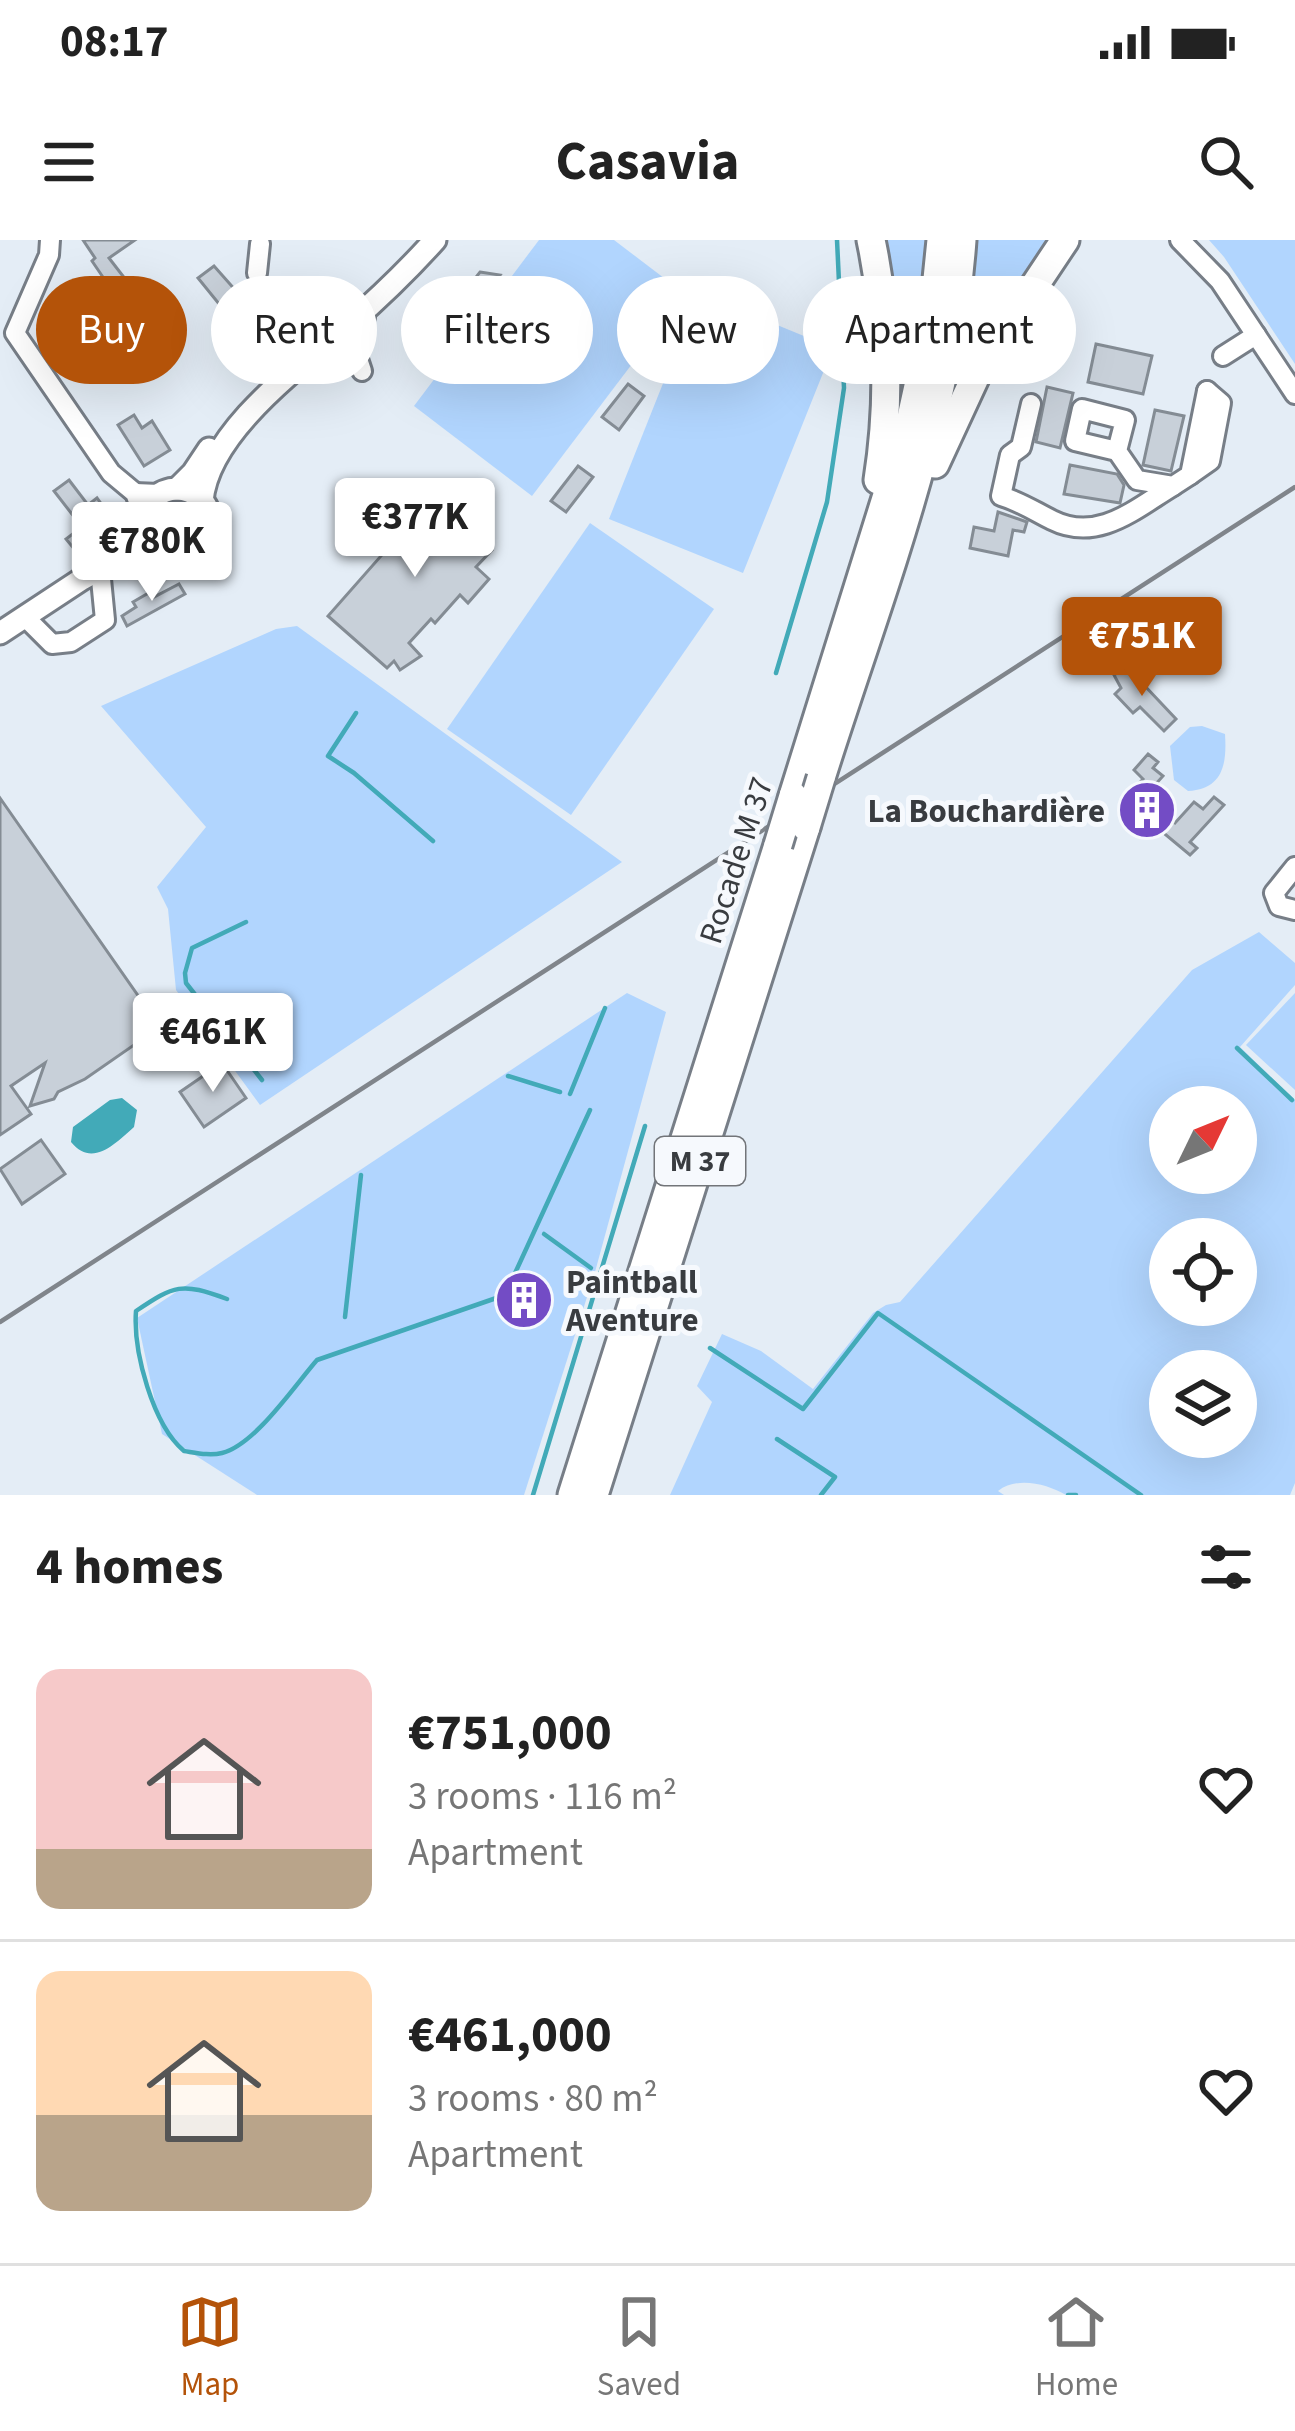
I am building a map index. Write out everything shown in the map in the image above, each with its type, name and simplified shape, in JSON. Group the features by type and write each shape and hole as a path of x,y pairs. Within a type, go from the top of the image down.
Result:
{"highway":[{"path":"861,582 887,407 884,315 871,240"},
{"name":"Rocade M 37","path":"572,1495 917,393 941,240"},
{"name":"Rocade M 37","path":"594,1495 892,554 943,373 962,240"},
{"path":"892,554 926,490 972,382 1065,240"}],"main road":[{"path":"401,278 306,358 260,404 213,465 202,501 210,521 204,541 187,554 166,554 150,542 144,518 150,502 168,491 264,381 359,299 416,240"},
{"path":"403,276 435,240"},
{"path":"168,491 202,501"},
{"path":"0,633 100,568 150,542"}],"street":[{"path":"50,240 49,255 7,334 111,473 134,493 144,518"},
{"path":"1168,240 1236,308"},
{"path":"1180,240 1220,281 1295,394"},
{"path":"257,273 263,242"},
{"path":"377,304 401,278"},
{"path":"1223,356 1256,335"},
{"path":"1031,404 1021,447 1010,455 1001,496 1030,505 1056,522 1102,530 1182,481 1137,480 1117,451"},
{"path":"134,493 168,491"},
{"path":"23,616 52,644 71,642 105,620 100,568"},
{"path":"1295,867 1274,893 1279,907 1295,910"}],"shaded area":[{"path":"539,240 614,240 661,276 617,276 617,384 532,496 414,406 431,384 593,384 593,276 512,276"},
{"path":"878,240 927,240 923,276 881,276"},
{"path":"974,240 1053,240 1024,276 971,276"},
{"path":"1209,240 1295,240 1295,364 1224,257"},
{"path":"779,326 803,336 803,384 819,384 743,573 609,519 663,384 779,384"},
{"path":"889,384 907,384 893,437"},
{"path":"590,523 714,609 571,815 447,729"},
{"path":"297,626 622,862 260,1105 176,990 168,909 157,887 206,827 101,706 276,629"},
{"path":"1190,727 1225,734 1223,765 1216,780 1188,791 1174,780 1170,746"},
{"path":"1259,932 1295,963 1295,985 1240,1047 1295,1100 1295,1483 1290,1495 1066,1495 1023,1483 998,1491 1004,1495 670,1495 712,1402 697,1386 722,1334 761,1351 813,1389 873,1313 900,1302 1192,970"},
{"path":"627,993 666,1012 595,1272 524,1495 257,1495 162,1434 137,1318"},
{"path":"1295,993 1295,1090 1246,1045"},
{"path":"122,1098 137,1110 134,1127 103,1151 79,1150 71,1142 73,1127 110,1100"}],"building":[{"path":"83,240 135,240 109,258 123,276 102,276 92,261 95,258"},
{"path":"214,266 223,276 211,276 211,294 198,278"},
{"path":"1096,344 1152,356 1143,394 1088,382"},
{"path":"628,384 644,396 619,430 602,417"},
{"path":"1047,387 1073,393 1060,448 1036,442"},
{"path":"1155,410 1184,416 1171,471 1143,465"},
{"path":"134,415 142,428 152,421 170,450 144,466 118,425"},
{"path":"1070,465 1117,474 1124,485 1120,503 1064,494"},
{"path":"578,466 593,477 566,512 551,501"},
{"path":"69,480 88,505 97,498 112,519 75,550 66,539 82,527 54,491"},
{"path":"445,485 459,503 453,508 469,529 475,525 492,550 476,567 489,579 468,603 460,595 409,643 421,656 400,670 394,661 387,668 328,616 411,522 402,514 424,489 433,497"},
{"path":"998,512 1027,522 1024,532 1013,530 1008,556 970,548 974,527 994,531"},
{"path":"179,584 185,594 127,626 122,616 136,607 133,602"},
{"path":"1127,667 1176,719 1164,731 1140,707 1133,713 1115,694 1121,688 1114,675"},
{"name":"La Bouchardière","path":"1148,754 1158,762 1153,768 1163,776 1144,797 1175,823 1194,802 1203,809 1214,797 1224,805 1190,842 1197,848 1190,855 1124,800 1143,779 1134,770"},
{"path":"0,798 160,1027 54,1099 30,1106 45,1063 11,1086 31,1114 0,1135"},
{"path":"222,1063 246,1098 204,1127 180,1092"},
{"path":"41,1140 65,1174 22,1204 0,1169"}],"waterway":[{"path":"776,673 827,502 844,388 837,240"},
{"path":"356,713 328,756 433,841"},
{"path":"246,922 192,948 186,983 262,1080"},
{"path":"570,1094 605,1008"},
{"path":"1237,1048 1292,1100"},
{"path":"508,1076 560,1092"},
{"path":"227,1299 179,1289 136,1311 147,1387 163,1424 184,1451 213,1454 235,1448 261,1427 317,1360 505,1295 590,1110"},
{"path":"533,1495 645,1126"},
{"path":"345,1317 361,1175"},
{"path":"544,1234 591,1268"},
{"path":"710,1348 803,1409 878,1313 1141,1495"},
{"path":"777,1439 835,1477 821,1495"},
{"path":"1068,1495 1076,1495"}],"railway":[{"path":"0,1322 1295,487"}],"place":[{"name":"La Bouchardière","path":"1147,810"},
{"name":"Paintball Aventure","path":"524,1300"}]}
